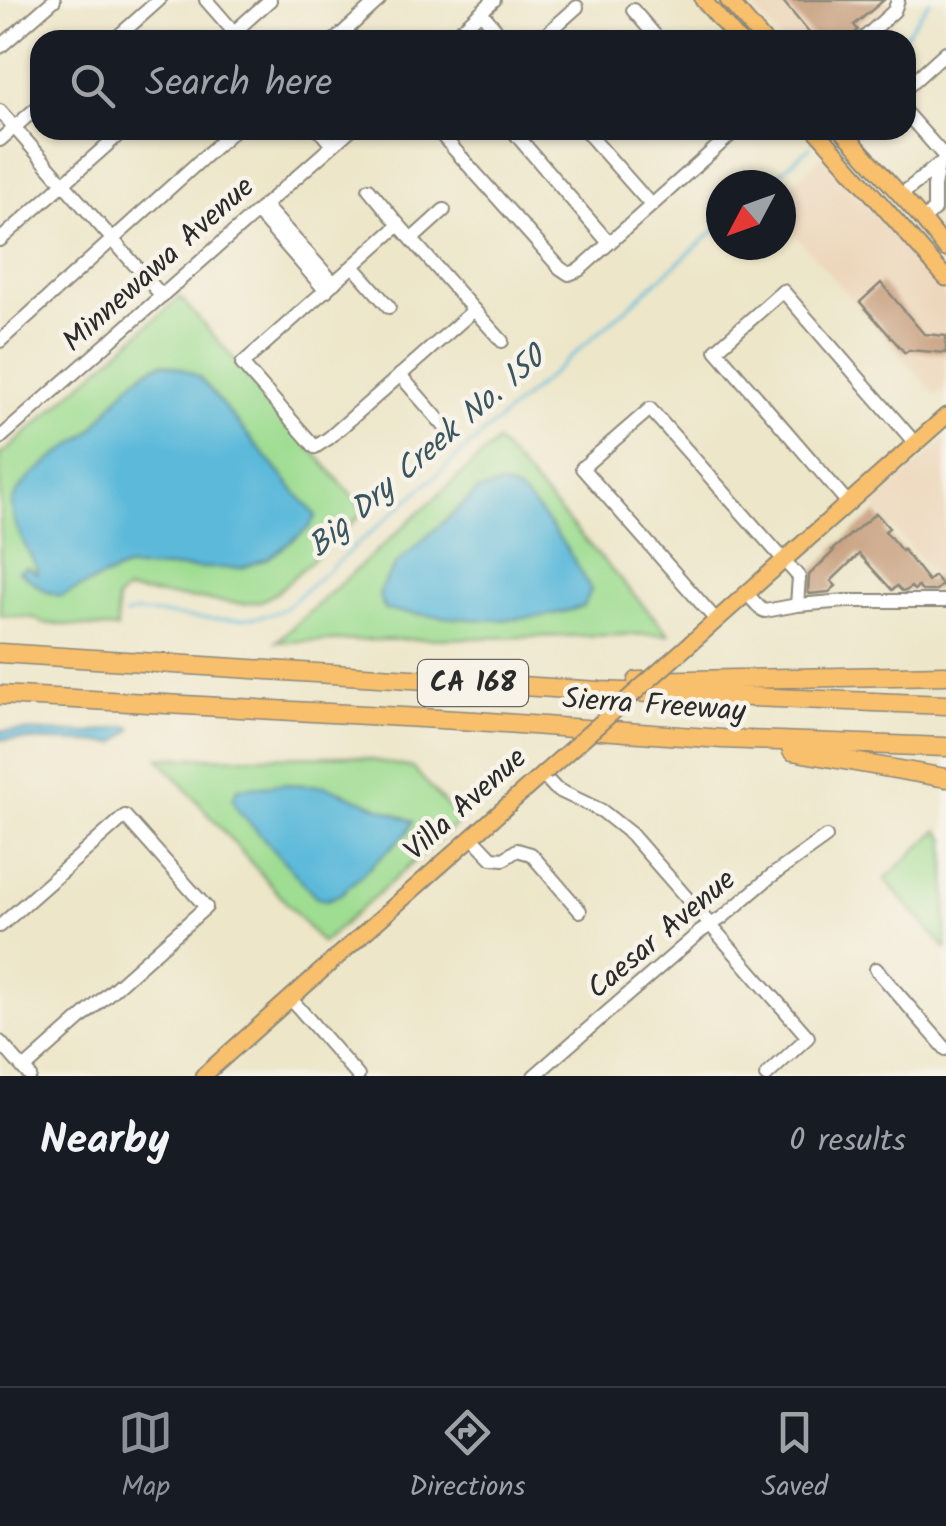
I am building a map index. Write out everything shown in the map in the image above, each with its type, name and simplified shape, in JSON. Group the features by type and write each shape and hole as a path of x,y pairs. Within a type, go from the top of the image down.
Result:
{"highway":[{"name":"Sierra Freeway","path":"0,653 636,693 946,705"},
{"path":"490,684 946,675"},
{"name":"Sierra Freeway","path":"0,695 476,721 722,739 946,748"},
{"path":"722,739 946,778"}],"main road":[{"path":"703,0 729,30"},
{"path":"727,0 754,30"},
{"path":"825,140 946,278"},
{"path":"846,140 860,151"},
{"path":"851,140 946,248"},
{"name":"Villa Avenue","path":"203,1076 946,416"}],"street":[{"path":"0,47 54,0"},
{"path":"126,30 160,0"},
{"path":"206,0 228,30"},
{"path":"240,30 270,0"},
{"path":"346,30 380,0"},
{"path":"461,30 494,0"},
{"path":"873,30 894,11 898,0"},
{"path":"551,30 577,7"},
{"path":"632,10 650,30"},
{"path":"481,12 496,30"},
{"path":"916,79 946,52"},
{"path":"0,111 162,296"},
{"path":"0,140 30,114"},
{"path":"916,126 943,160"},
{"path":"0,240 113,140"},
{"path":"0,341 223,140"},
{"path":"328,140 332,145"},
{"name":"Minnewawa Avenue","path":"1,438 338,140"},
{"path":"447,140 569,274 579,270 725,140"},
{"path":"521,140 610,243"},
{"path":"593,140 651,206"},
{"path":"901,195 943,160"},
{"path":"928,227 934,210 934,186 943,160"},
{"path":"368,189 502,340"},
{"path":"260,209 330,287"},
{"path":"412,239 444,210"},
{"path":"928,227 946,222"},
{"path":"399,225 242,364 315,447 474,310"},
{"path":"353,266 389,307"},
{"path":"848,503 716,350 783,292 915,443"},
{"path":"400,376 445,428"},
{"path":"716,620 582,468 650,409 799,577 798,605"},
{"path":"746,593 765,610 846,601 946,602"},
{"path":"543,773 556,789 615,819 631,834 808,1037 766,1076"},
{"path":"0,926 125,816 206,907 28,1073 0,1042"},
{"path":"472,837 492,858 504,858 517,850 532,854 580,911"},
{"name":"Caesar Avenue","path":"534,1076 700,932 826,837"},
{"path":"876,969 946,1048"},
{"path":"291,998 358,1076"}],"shaded area":[{"path":"748,0 908,0 887,30 774,30"},
{"path":"823,156 946,296 946,387 936,396 796,236 796,180"},
{"path":"946,439 946,588 873,505"}],"green space":[{"path":"180,297 365,511 276,593 261,601 244,604 126,591 117,599 117,629 0,615 0,453"},
{"path":"497,442 669,634 276,642"},
{"path":"351,756 413,768 460,821 322,943 159,758"},
{"path":"938,830 946,840 946,949 885,879"}],"water":[{"path":"162,363 199,377 316,516 309,528 269,558 242,568 125,568 61,596 45,591 19,571 27,567 37,573 16,524 13,500 36,472 91,431 130,384"},
{"path":"501,485 527,499 568,551 591,590 584,606 510,619 385,610 379,596 396,564 478,491"},
{"path":"128,726 132,729 116,743 0,739 0,731 91,733"},
{"path":"326,786 413,821 407,833 341,894 327,900 317,898 237,809 233,798 238,788"}],"building":[{"path":"782,0 884,0 854,25 858,30 807,30"},
{"path":"881,283 924,334 946,336 946,353 905,353 860,302"},
{"path":"876,513 889,528 885,531 928,581 934,576 942,585 935,591 911,587 902,591 897,586 892,590 859,554 831,581 836,586 829,592 810,594 809,575"}],"waterway":[{"name":"Big Dry Creek No. 150","path":"909,30 930,0"},
{"name":"Big Dry Creek No. 150","path":"783,170 811,146"},
{"name":"Big Dry Creek No. 150","path":"125,615 137,612 233,619 285,608 706,238"}]}
